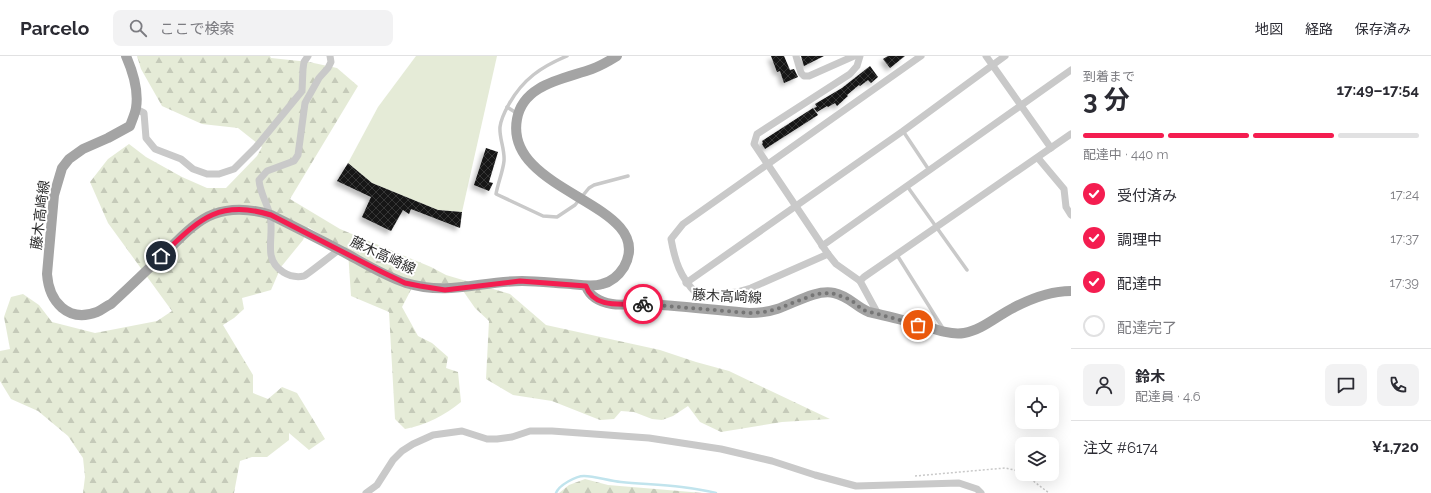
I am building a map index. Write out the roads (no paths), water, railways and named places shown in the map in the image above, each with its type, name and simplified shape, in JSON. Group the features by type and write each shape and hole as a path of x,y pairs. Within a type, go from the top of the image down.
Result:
{"main road":[{"name":"藤木高崎線","path":"126,56 132,68 135,82 136,109 130,126 83,149 69,159 62,168 54,195 47,274 48,285 54,300 61,308 70,313 89,314 111,304 184,235 204,219 212,214 222,211 246,209 256,210 271,215 405,283 445,290 520,281 586,286 602,285 612,280 624,267 627,259 628,244 625,234 611,217 546,177 530,163 518,144 516,126 518,114 522,105 533,93 544,85 594,68 617,56"},
{"name":"藤木高崎線","path":"586,286 588,293 592,296 598,300 612,304 650,304 749,313 770,311 816,294 832,293 851,300 863,310 945,332 964,333 976,329 1024,303 1053,292 1071,291"}],"street":[{"path":"136,109 144,113 146,138 155,149 181,159 193,169 207,174 219,174 234,169 256,147 302,91 304,62 308,56"},
{"path":"330,56 331,62 328,68 319,78 305,103 298,155 294,161 267,171 259,180 259,189 271,215 271,255 276,265 282,272 294,276 306,276 339,250"},
{"path":"796,56 801,73 804,76 809,76 854,56"},
{"path":"860,56 857,66 844,79 757,134 754,144 822,246 836,264 860,281 878,314"},
{"path":"828,254 751,288 737,292 717,294 696,293 682,277 673,251 671,239 684,224 921,56"},
{"path":"986,56 1052,148"},
{"path":"686,283 795,205 903,131 1005,56"},
{"path":"822,246 1071,70"},
{"path":"860,281 1071,134"},
{"path":"1038,158 1064,189 1066,207 1071,215"},
{"path":"366,493 377,485 393,460 402,451 433,435 462,431 487,439 512,437 530,432 552,431 586,432 649,438 721,449 772,461 856,486 960,483 977,489 981,493"}],"lane":[{"path":"567,56 549,64 529,78 517,91 507,107 501,121 500,128 504,160 496,194 547,217 557,217 575,205 594,185 628,176"},
{"path":"507,107 518,114"},
{"path":"903,131 929,170"},
{"path":"907,186 967,270"},
{"path":"896,255 945,332"}],"waterway":[{"path":"556,493 568,482 584,476 612,481 681,487 716,493"}]}
